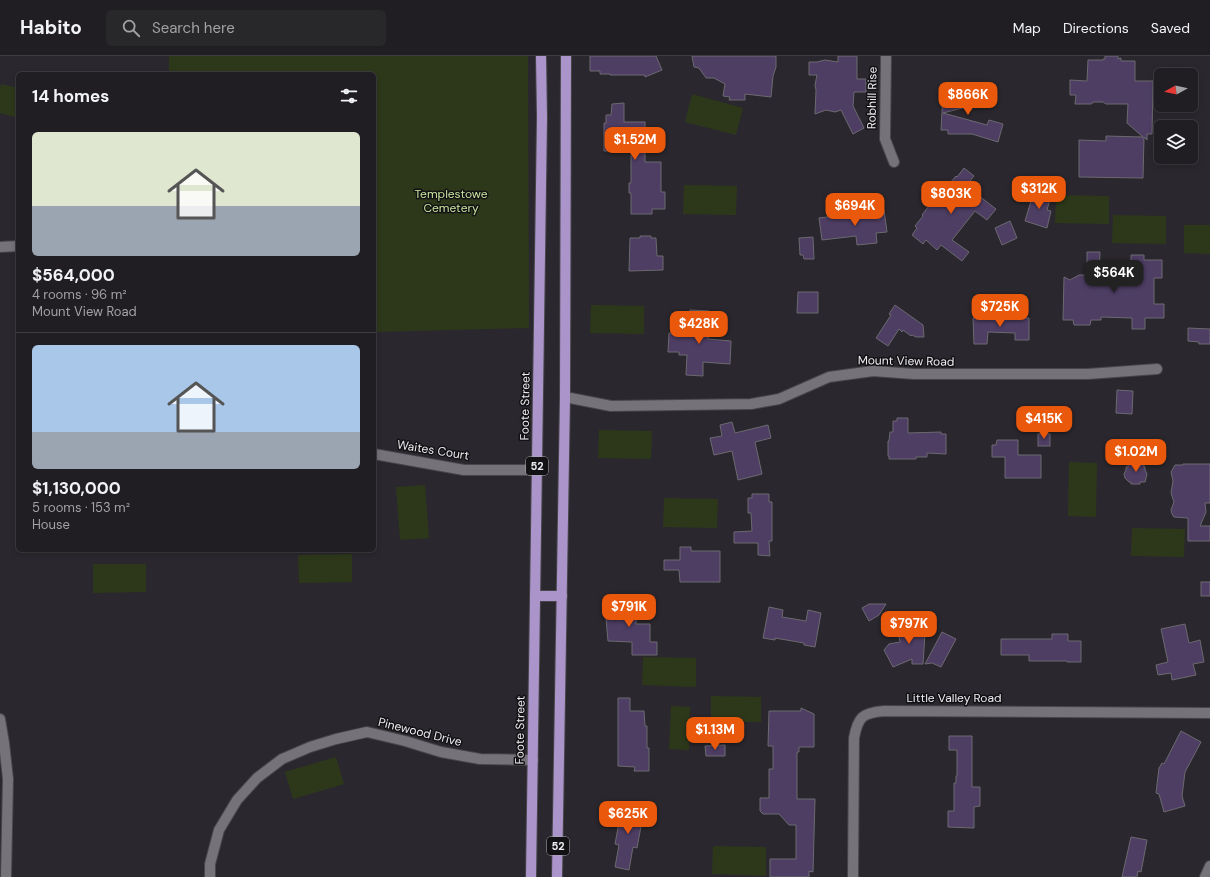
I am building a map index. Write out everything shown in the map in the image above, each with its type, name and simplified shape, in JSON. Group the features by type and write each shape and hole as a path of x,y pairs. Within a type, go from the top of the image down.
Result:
{"main road":[{"name":"Foote Street","path":"531,877 542,117 541,56"},
{"name":"52","path":"558,877 565,397 566,56"},
{"path":"535,596 562,596"}],"street":[{"name":"Robhill Rise","path":"886,56 885,139 894,162"},
{"path":"0,246 16,246"},
{"name":"Mount View Road","path":"565,397 611,406 752,404 779,399 829,377 873,371 914,374 1088,374 1157,369"},
{"name":"Waites Court","path":"376,454 464,470 537,470"},
{"name":"Little Valley Road","path":"853,877 854,738 858,722 861,717 866,714 884,711 1210,713"},
{"path":"0,719 8,779 6,877"},
{"name":"Pinewood Drive","path":"210,877 210,864 219,830 237,800 257,778 282,759 310,747 367,732 405,741 441,752 480,759 533,760"},
{"path":"1205,877 1210,866"}],"green space":[{"name":"Templestowe Cemetery","path":"169,56 528,56 529,328 376,332 376,72 169,72"},
{"path":"1,84 16,88 16,117 0,113"},
{"path":"692,94 743,108 736,135 685,122"},
{"path":"684,185 737,186 736,215 683,214"},
{"path":"1056,195 1109,196 1109,224 1055,223"},
{"path":"1113,215 1166,216 1166,244 1112,243"},
{"path":"1184,225 1210,225 1210,254 1184,253"},
{"path":"591,305 644,306 644,334 590,333"},
{"path":"599,430 652,431 651,459 598,458"},
{"path":"1069,462 1097,463 1096,517 1068,516"},
{"path":"425,485 429,538 400,540 396,487"},
{"path":"664,498 718,499 717,528 663,527"},
{"path":"1132,528 1185,529 1184,557 1131,556"},
{"path":"352,554 352,582 299,583 298,555"},
{"path":"93,564 146,564 146,592 93,593"},
{"path":"643,657 696,658 696,687 642,685"},
{"path":"711,696 761,697 761,722 711,722"},
{"path":"671,706 690,707 689,750 669,749"},
{"path":"336,757 344,784 293,799 285,772"},
{"path":"713,846 766,847 766,876 712,874"}],"building":[{"path":"590,56 656,56 662,70 645,77 645,75 600,74 600,71 590,71"},
{"path":"692,56 776,56 776,67 773,76 771,97 745,94 745,100 729,100 730,97 723,96 725,84 714,78 706,78 699,68 694,67"},
{"path":"838,56 857,56 857,79 866,79 866,92 854,92 853,106 864,128 853,134 841,110 835,112 826,110 815,114 815,85 817,75 809,75 809,62 825,60 838,62"},
{"path":"1105,56 1118,56 1118,59 1121,58 1121,61 1135,61 1135,81 1153,81 1152,134 1147,134 1147,140 1144,137 1143,178 1079,177 1079,140 1106,141 1106,136 1143,137 1127,123 1128,104 1106,104 1103,102 1094,102 1091,104 1075,104 1076,95 1070,95 1070,80 1087,81 1088,60 1103,60 1105,59"},
{"path":"985,88 989,101 943,113 987,125 989,120 1003,124 998,142 972,134 948,134 948,130 941,130 943,94 962,94"},
{"path":"624,103 624,122 645,122 645,162 661,162 661,192 665,192 665,209 652,209 652,214 631,214 631,193 629,193 629,183 631,183 631,151 604,151 604,123 606,123 606,115 611,115 612,104"},
{"path":"964,168 974,176 966,186 996,209 987,220 975,211 952,240 969,252 962,261 941,245 937,250 926,240 923,244 912,235 917,228 915,226 937,195 938,196 948,183 949,184 956,176 957,177"},
{"path":"1034,191 1051,196 1047,210 1051,211 1047,228 1025,221"},
{"path":"884,210 887,232 876,233 877,243 857,245 856,236 822,240 819,218"},
{"path":"1010,221 1017,238 1002,245 995,228"},
{"path":"640,236 651,236 651,238 656,238 657,256 663,256 663,270 629,271 630,238 640,238"},
{"path":"813,237 814,259 804,259 803,255 800,255 799,238"},
{"path":"1087,252 1100,252 1099,278 1101,278 1101,283 1125,283 1125,268 1131,268 1131,255 1144,255 1144,260 1162,260 1162,278 1154,278 1154,304 1164,304 1164,318 1145,318 1145,329 1132,329 1132,318 1101,317 1101,320 1091,320 1090,325 1074,325 1073,320 1063,320 1064,277 1070,280 1079,275 1087,275"},
{"path":"798,292 818,292 818,313 797,313"},
{"path":"895,305 923,325 924,337 911,336 899,329 888,346 876,338 891,315 889,314"},
{"path":"690,310 709,311 708,339 731,341 730,364 703,362 703,376 686,375 687,355 679,355 679,352 668,352 669,333 688,334"},
{"path":"996,314 1007,314 1007,318 1029,318 1029,340 1015,340 1015,333 988,332 987,344 974,344 973,318 996,317"},
{"path":"1188,328 1210,329 1210,344 1199,344 1199,342 1188,341"},
{"path":"1117,390 1133,391 1132,414 1116,413"},
{"path":"897,418 908,418 908,433 941,432 941,434 946,434 946,454 927,453 927,457 916,457 916,459 889,459 888,441 890,432 893,432 893,421 897,421"},
{"path":"732,422 735,433 768,425 771,438 755,442 762,474 738,480 732,451 714,455 710,438 722,436 720,425"},
{"path":"1038,434 1050,434 1050,446 1038,446"},
{"path":"997,440 1018,440 1018,455 1041,455 1041,478 1005,478 1005,457 992,457 992,445 996,445"},
{"path":"1128,463 1144,463 1147,474 1145,482 1140,482 1140,484 1131,484 1131,482 1125,478 1124,474 1126,467 1128,467"},
{"path":"1210,464 1210,503 1205,503 1206,512 1200,526 1210,526 1210,541 1188,541 1188,518 1174,517 1172,514 1171,510 1174,502 1171,493 1173,481 1171,472 1175,465"},
{"path":"752,494 769,494 769,502 772,502 772,541 769,541 770,556 758,555 758,543 734,543 734,532 752,531 751,513 748,513 748,498 752,498"},
{"path":"680,547 691,547 691,551 720,551 720,582 680,582 679,570 664,570 664,560 680,560"},
{"path":"1201,582 1210,582 1210,596 1201,596"},
{"path":"608,601 636,601 636,624 650,624 650,642 657,642 657,655 632,655 632,642 608,641 606,618 608,618"},
{"path":"869,604 886,604 879,615 869,621 862,608"},
{"path":"769,607 783,610 782,617 806,621 808,610 821,613 815,647 804,645 804,643 775,638 775,640 763,638"},
{"path":"911,613 921,613 922,633 925,633 923,664 912,664 912,659 893,667 884,650 889,644 900,642 899,637 909,635 909,633 911,633"},
{"path":"1185,624 1189,643 1200,640 1204,662 1193,664 1196,675 1172,680 1171,673 1158,675 1156,665 1168,662 1161,629"},
{"path":"942,632 956,639 941,667 932,663 925,664"},
{"path":"1052,634 1068,634 1068,641 1081,641 1081,662 1029,661 1029,655 1001,655 1001,639 1052,639"},
{"path":"618,698 630,698 630,711 644,711 645,726 647,726 647,748 649,748 649,771 634,771 635,767 618,766"},
{"path":"801,708 814,714 814,747 799,747 799,752 797,752 797,799 815,799 813,872 809,871 809,877 770,877 770,859 796,859 796,825 789,825 779,814 763,814 760,811 760,798 769,798 769,769 773,769 773,746 768,746 769,711 801,711"},
{"path":"1181,731 1201,742 1185,772 1182,796 1185,806 1164,812 1159,794 1156,793 1159,768 1162,763 1164,764"},
{"path":"949,736 972,736 972,787 980,787 980,806 974,807 974,828 948,827 948,811 954,811 954,783 956,783 957,776 957,750 949,750"},
{"path":"725,745 725,756 706,756 705,746"},
{"path":"622,806 644,810 637,848 633,847 629,870 615,867 619,845 615,844"},
{"path":"1131,837 1147,840 1141,872 1138,871 1137,877 1122,877"}]}
